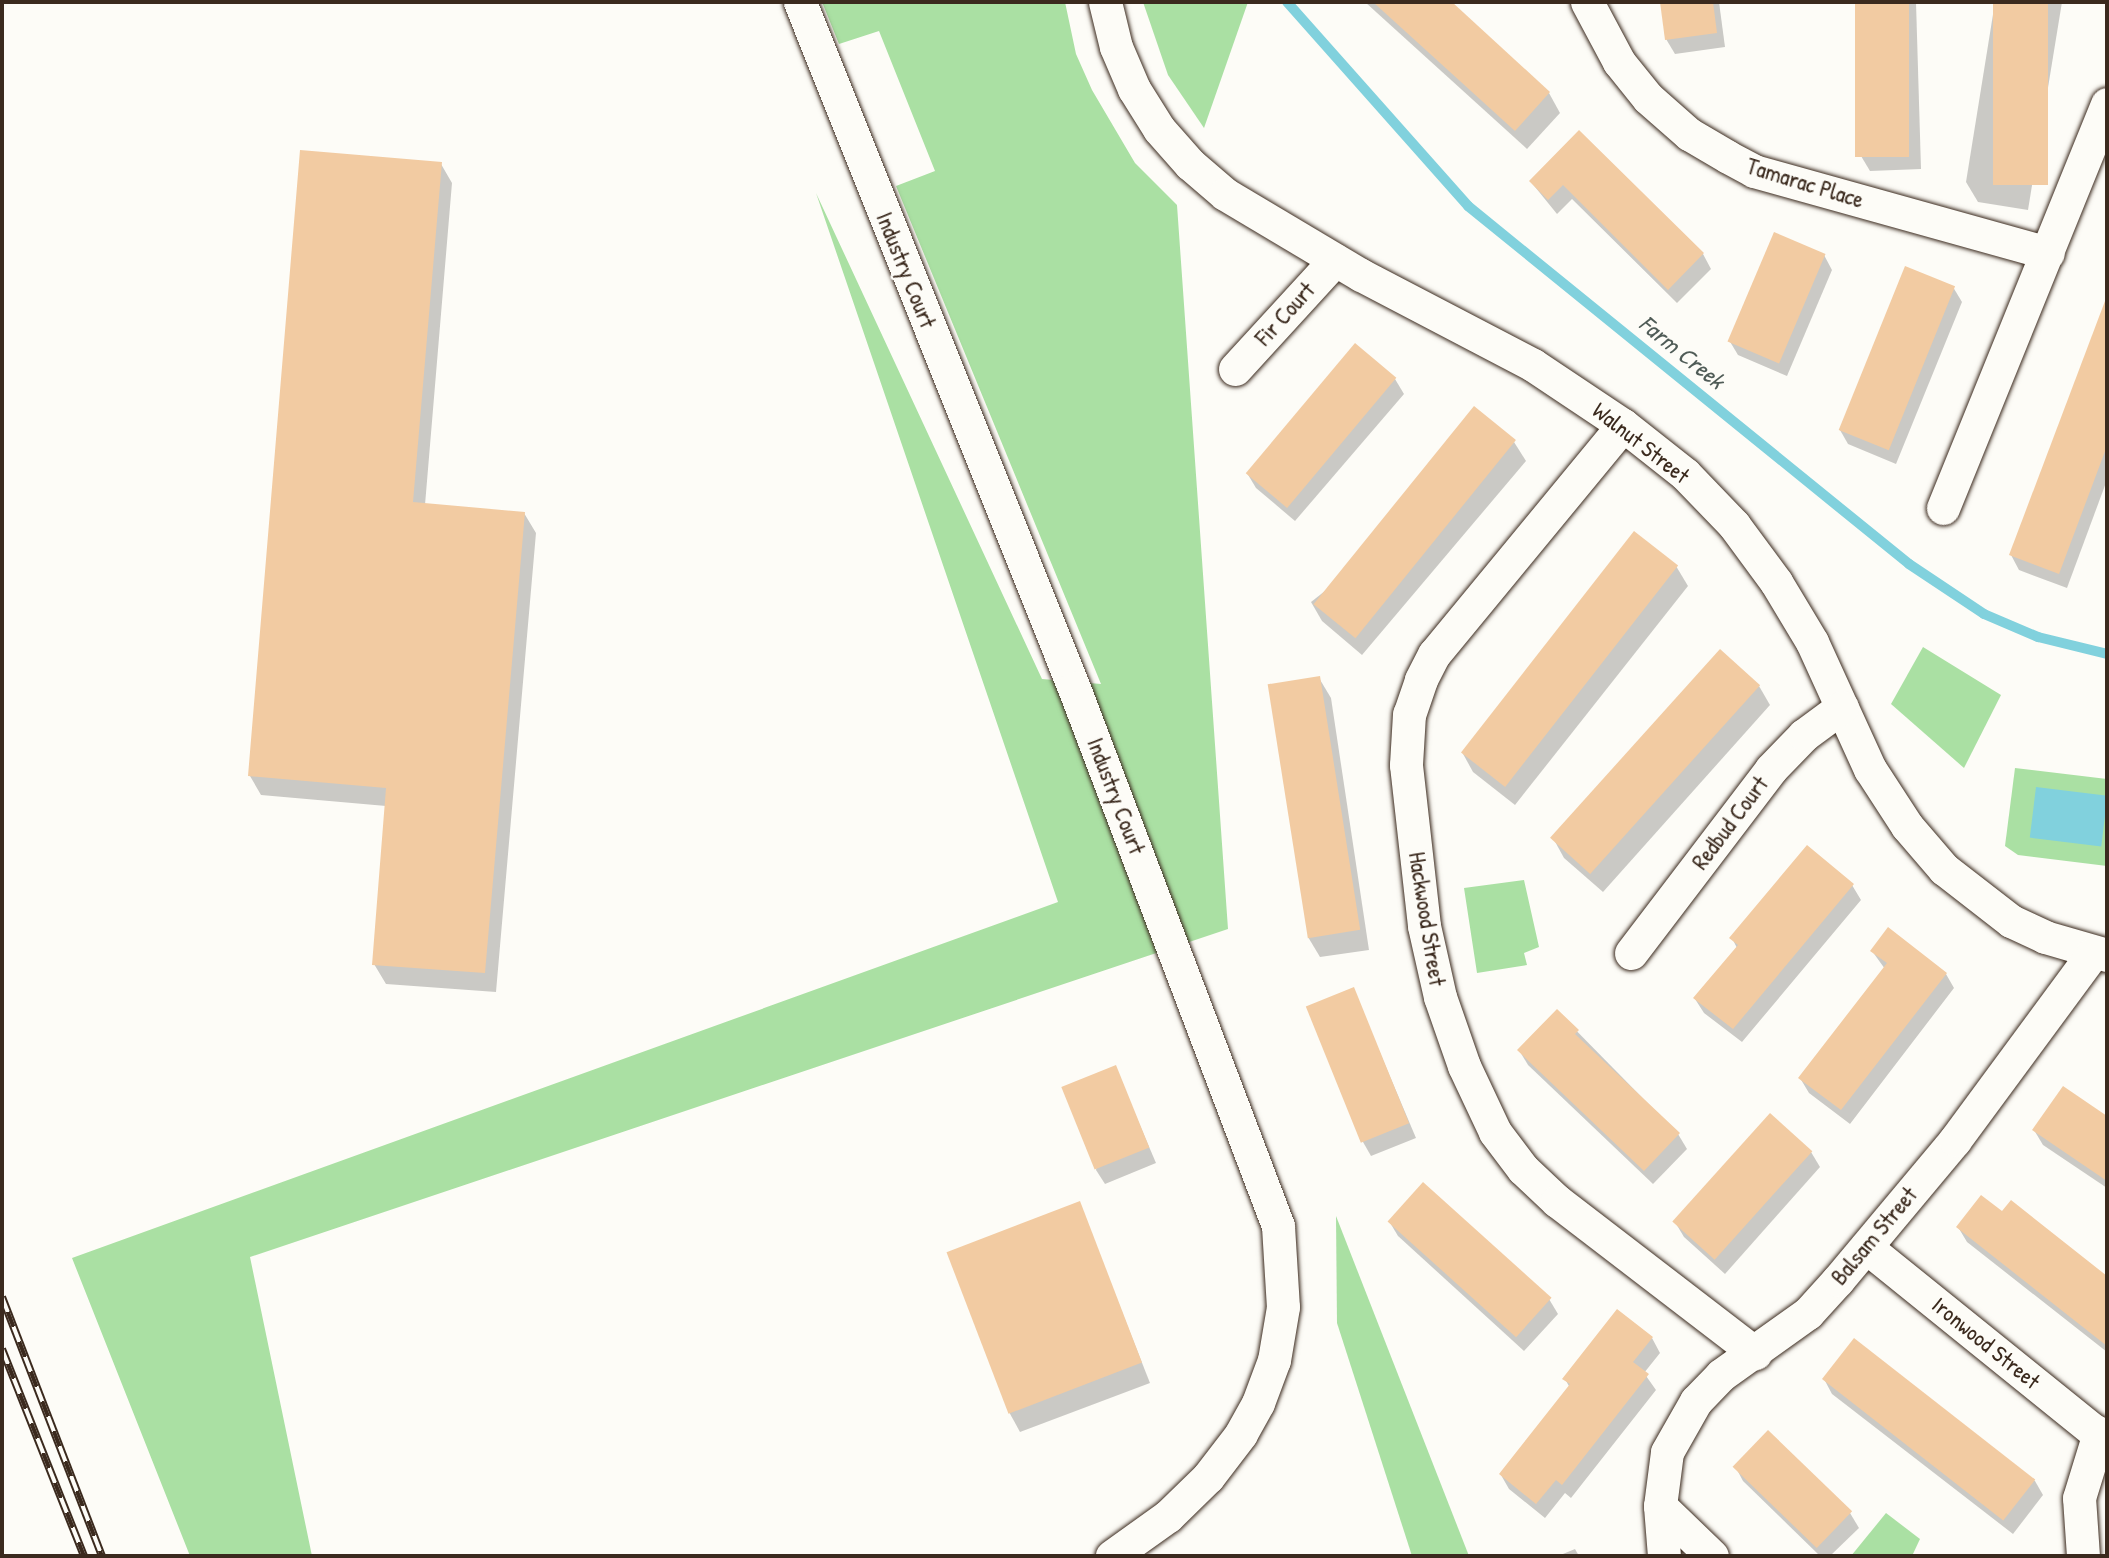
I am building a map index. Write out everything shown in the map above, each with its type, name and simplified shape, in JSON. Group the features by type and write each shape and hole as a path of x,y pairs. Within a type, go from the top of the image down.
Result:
{"street":[{"name":"Industry Court","path":"800,2 1079,701 1278,1226 1283,1307 1274,1360 1258,1403 1241,1434 1208,1478 1168,1516 1112,1556"},
{"name":"Walnut Street","path":"1105,2 1116,47 1134,89 1159,129 1190,164 1226,194 1335,260 1501,347 1623,425 1685,474 1734,525 1806,632 1870,769 1907,826 1944,869 2011,921 2100,954"},
{"name":"Tamarac Place","path":"1587,2 1619,62 1648,98 1689,134 1728,158 1754,171 2048,253"},
{"path":"1943,508 2107,104"},
{"name":"Fir Court","path":"1235,369 1335,260"},
{"name":"Hackwood Street","path":"1623,425 1434,654 1421,680 1409,714 1406,765 1424,926 1440,997 1464,1066 1495,1132 1523,1169 1557,1202 1755,1353"},
{"name":"Redbud Court","path":"1631,953 1771,769 1804,735 1842,707"},
{"name":"Balsam Street","path":"1664,1556 1660,1506 1667,1452 1696,1401 1721,1375 1808,1313 1955,1139 2100,954"},
{"name":"Ironwood Street","path":"1866,1247 2103,1435"},
{"path":"2082,1556 2079,1498 2103,1435"},
{"path":"1660,1506 1712,1556"}],"green space":[{"path":"822,2 1065,2 1076,54 1092,90 1135,163 1177,205 1228,929 250,1257 312,1556 190,1556 72,1258 1058,902 816,193 1042,679 1101,684 896,186 935,171 879,31 839,44"},
{"path":"1143,2 1248,2 1204,128 1168,75"},
{"path":"1923,647 2001,695 1964,768 1891,704"},
{"path":"2015,768 2107,779 2107,866 2018,855 2005,846"},
{"path":"1524,880 1539,947 1524,953 1527,965 1477,973 1464,888"},
{"path":"1336,1216 1469,1556 1412,1556 1337,1323"},
{"path":"1886,1513 1920,1539 1912,1556 1851,1556"}],"water":[{"path":"2036,787 2107,796 2101,846 2030,838"}],"building":[{"path":"1373,2 1452,2 1550,92 1515,131"},
{"path":"1660,2 1713,2 1717,33 1665,40"},
{"path":"1855,2 1909,2 1909,157 1855,157"},
{"path":"1993,2 2048,2 2048,185 1993,185"},
{"path":"1579,130 1704,253 1668,290 1563,185 1548,200 1529,181"},
{"path":"300,150 442,162 413,502 525,512 485,973 372,965 386,788 248,776"},
{"path":"1774,232 1826,254 1779,363 1728,342"},
{"path":"1905,266 1955,286 1889,450 1839,430"},
{"path":"2105,301 2107,446 2059,574 2009,555"},
{"path":"1355,343 1396,378 1287,508 1246,473"},
{"path":"1474,406 1516,440 1355,638 1314,604"},
{"path":"1634,531 1678,565 1505,787 1461,752"},
{"path":"1720,649 1760,685 1590,874 1550,838"},
{"path":"1320,676 1360,930 1308,938 1268,684"},
{"path":"1807,845 1854,884 1733,1029 1693,998 1738,945 1729,938"},
{"path":"1888,927 1947,973 1841,1110 1798,1078 1887,963 1870,951"},
{"path":"1354,987 1409,1123 1361,1143 1306,1006"},
{"path":"1557,1009 1579,1030 1575,1034 1680,1133 1644,1171 1517,1050"},
{"path":"1116,1065 1149,1148 1095,1170 1061,1087"},
{"path":"2063,1086 2107,1116 2107,1181 2032,1130"},
{"path":"1770,1113 1812,1151 1715,1260 1672,1221"},
{"path":"1423,1182 1552,1298 1516,1337 1388,1221"},
{"path":"1981,1195 2002,1211 2011,1200 2107,1276 2107,1346 1956,1227"},
{"path":"1080,1201 1142,1363 1008,1414 946,1252"},
{"path":"1617,1309 1653,1337 1633,1362 1649,1374 1562,1485 1556,1480 1536,1504 1499,1474 1570,1384 1562,1379"},
{"path":"1854,1338 2035,1480 2003,1521 1822,1379"},
{"path":"1768,1430 1852,1511 1817,1548 1733,1467"}],"waterway":[{"name":"Farm Creek","path":"1287,2 1468,206 1909,564 1984,614 2038,637 2107,654"}],"railway":[{"path":"2,1297 102,1556"},
{"path":"2,1349 84,1556"}]}
